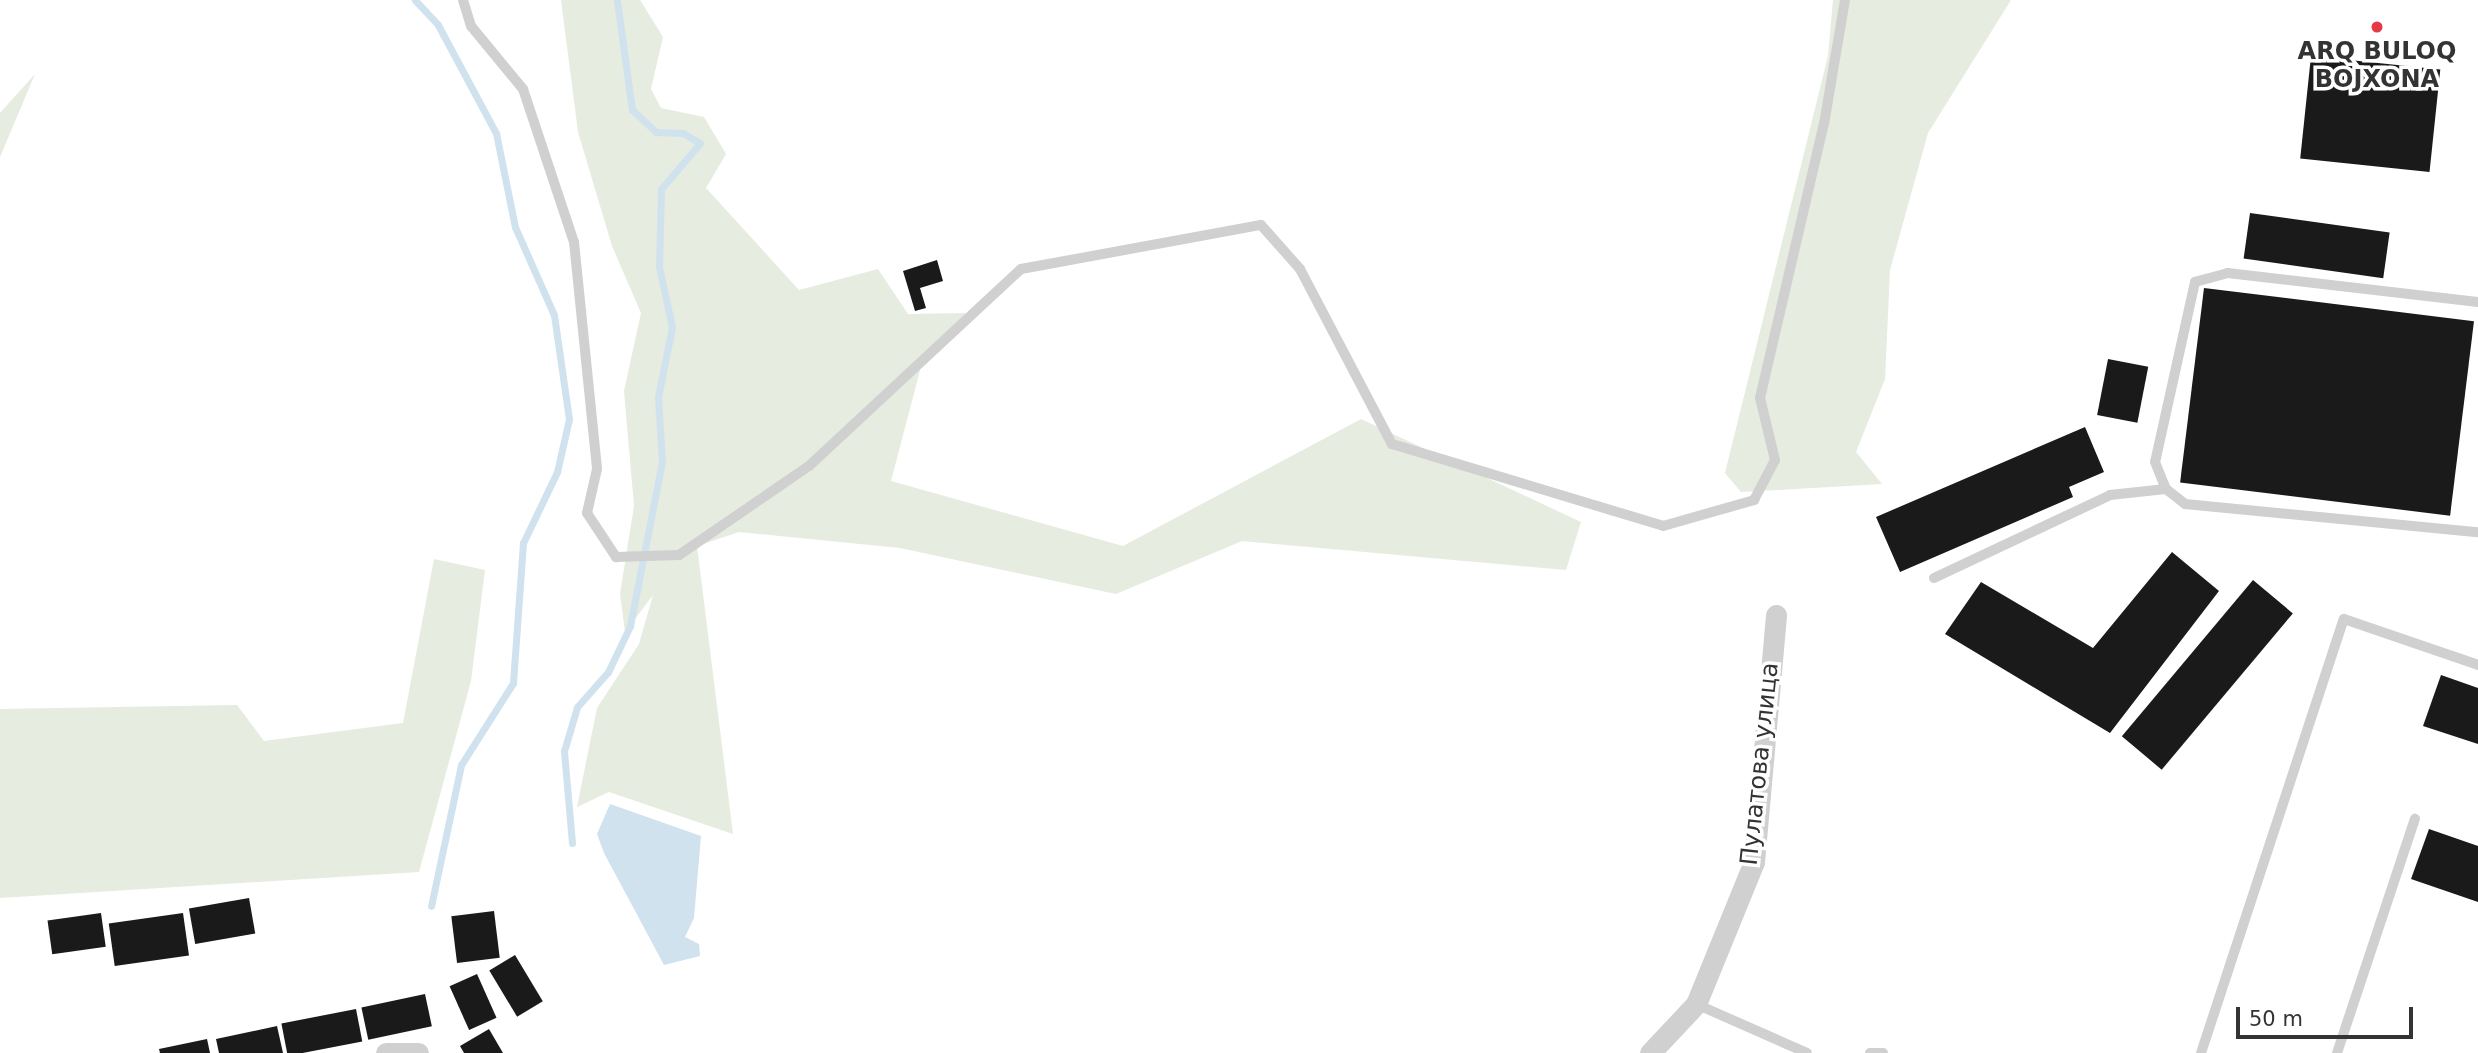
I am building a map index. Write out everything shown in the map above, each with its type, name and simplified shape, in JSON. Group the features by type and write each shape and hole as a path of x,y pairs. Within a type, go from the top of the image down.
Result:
{"street":[{"name":"Пулатова улица","path":"1650,1053 1696,1004 1754,862 1776,615"},
{"path":"386,1053 418,1053"}],"lane":[{"path":"463,0 471,26 523,89 574,242 597,469 587,513 616,557 679,555 809,466 1021,269 1261,225 1300,269 1392,444 1662,526 1754,500 1775,460 1760,398 1824,124 1845,0"},
{"path":"2478,303 2228,273 2195,282 2155,462 2166,489 2185,504 2478,533"},
{"path":"1934,578 2110,495 2166,489"},
{"path":"2201,1053 2344,619 2478,665"},
{"path":"2337,1053 2415,819"},
{"path":"1696,1004 1807,1053"},
{"path":"1870,1053 1883,1053"}],"shaded area":[{"path":"561,0 640,0 663,37 651,89 661,108 704,117 726,154 706,188 799,290 878,269 908,314 966,313 923,359 891,481 1123,546 1361,419 1581,522 1566,570 1242,541 1116,594 900,548 739,532 697,546 733,834 609,792 577,807 597,708 639,644 653,595 625,632 620,594 634,506 624,391 641,313 612,246 578,132"},
{"path":"1833,0 2011,0 1928,133 1890,270 1885,379 1856,452 1882,484 1741,492 1725,473 1828,56"},
{"path":"35,74 0,157 0,113"},
{"path":"434,559 485,570 471,681 419,872 0,898 0,709 237,705 264,741 403,723"}],"water":[{"path":"610,804 701,836 694,918 685,937 699,944 700,956 664,965 604,853 597,834"}],"building":[{"path":"2311,56 2440,70 2430,172 2300,158"},
{"path":"2250,213 2390,233 2383,278 2244,259"},
{"path":"937,260 943,281 920,288 926,308 915,311 903,271"},
{"path":"2204,288 2474,321 2450,516 2180,483"},
{"path":"2108,359 2148,367 2137,423 2097,415"},
{"path":"2085,427 2104,472 2069,487 2073,497 1900,572 1876,517"},
{"path":"2172,552 2219,591 2110,733 1945,634 1981,582 2093,648"},
{"path":"2253,580 2293,613 2162,770 2122,736"},
{"path":"2441,675 2478,688 2478,744 2423,726"},
{"path":"2429,829 2478,846 2478,902 2411,879"},
{"path":"249,898 255,933 195,944 189,909"},
{"path":"494,911 500,958 457,963 451,916"},
{"path":"101,913 106,947 52,954 48,921"},
{"path":"183,913 189,956 115,966 109,923"},
{"path":"515,955 543,1001 517,1017 489,970"},
{"path":"477,974 497,1018 469,1030 450,986"},
{"path":"425,994 432,1026 368,1040 361,1008"},
{"path":"356,1009 362,1041 303,1053 287,1053 281,1024"},
{"path":"277,1026 283,1053 219,1053 216,1039"},
{"path":"489,1029 503,1053 464,1053 460,1046"},
{"path":"207,1039 210,1053 160,1053 159,1049"}],"waterway":[{"path":"415,0 438,25 496,133 515,227 554,315 569,419 557,472 523,543 513,683 461,765 431,906"},
{"path":"572,843 564,751 577,707 608,672 630,626 662,462 658,397 672,327 659,267 661,189 700,143 683,133 656,132 632,110 617,0"}],"place":[{"name":"ARQ BULOQ BOJXONA","path":"2377,27"}]}
